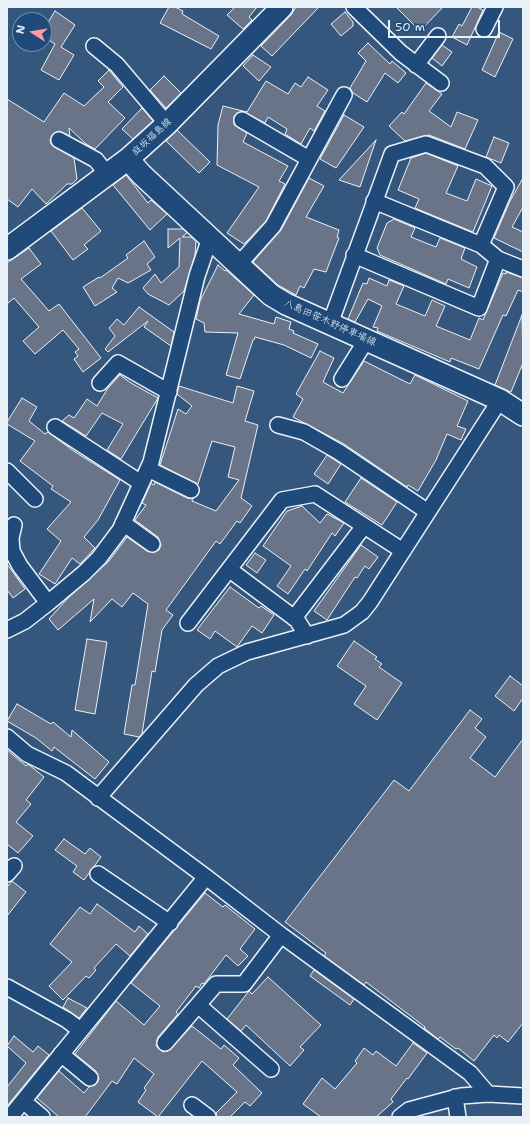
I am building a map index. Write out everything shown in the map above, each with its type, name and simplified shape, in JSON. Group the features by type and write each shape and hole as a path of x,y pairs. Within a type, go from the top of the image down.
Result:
{"main road":[{"name":"庭坂福島線","path":"7,248 128,159 167,124 282,7"},
{"name":"八島田笹木野停車場線","path":"128,159 142,174 272,295 286,304 367,339 522,410"}],"street":[{"path":"354,7 401,53 441,83"},
{"path":"484,29 495,7"},
{"path":"416,65 438,36"},
{"path":"94,46 117,65 167,124"},
{"path":"239,264 273,226 344,96"},
{"path":"242,120 309,159"},
{"path":"59,140 96,160 107,174"},
{"path":"330,324 392,154 426,144 485,166 506,187 481,245"},
{"path":"374,202 481,245 498,259 523,269"},
{"path":"7,630 48,604 99,558 123,522 148,469 169,392 197,276 210,238"},
{"path":"354,255 479,308 498,259"},
{"path":"342,379 367,339"},
{"path":"100,383 118,363 169,392"},
{"path":"98,798 196,685 218,666 247,652 344,625 362,612 370,602 500,400"},
{"path":"278,425 304,432 339,452 428,512"},
{"path":"55,428 141,483"},
{"path":"148,469 191,490"},
{"path":"7,471 35,499"},
{"path":"188,623 282,500 315,494 403,551"},
{"path":"123,522 152,544"},
{"path":"14,526 10,538 12,551 20,566 48,604"},
{"path":"294,618 364,526"},
{"path":"230,570 294,618 307,636"},
{"path":"7,737 27,754 66,773 281,935 470,1073 488,1094"},
{"path":"98,874 170,923"},
{"path":"10,1117 80,1030 170,923 206,877"},
{"path":"165,1043 216,984 244,984 281,935"},
{"path":"7,987 66,1020 80,1030"},
{"path":"198,1005 270,1069"},
{"path":"61,1054 90,1078"},
{"path":"400,1117 409,1110 455,1097 488,1094 523,1096"},
{"path":"455,1097 458,1117"},
{"path":"23,1101 42,1117"},
{"path":"192,1105 208,1117"}],"building":[{"path":"169,7 175,7 183,11 182,14 219,36 211,49 160,23"},
{"path":"235,7 257,7 249,17 252,20 243,29 227,15"},
{"path":"296,7 319,7 272,56 261,46 291,15"},
{"path":"396,7 443,7 420,31"},
{"path":"472,7 477,7 483,10 467,45 452,37 459,24 462,26"},
{"path":"55,11 75,25 61,47 74,55 59,80 41,70 55,44 52,42 52,16"},
{"path":"345,12 353,22 353,26 341,36 331,24"},
{"path":"499,32 513,39 495,77 482,70"},
{"path":"368,43 390,64 392,61 406,73 398,83 385,73 367,102 353,93 350,88 366,61 358,53"},
{"path":"442,45 452,52 442,66 432,58"},
{"path":"253,55 271,67 259,81 243,66"},
{"path":"109,70 123,87 108,102 125,118 95,149 86,144 69,128 70,136 59,131 54,133 50,140 51,144 74,158 77,179 72,184 67,184 46,204 32,189 18,207 7,199 7,99 44,122 64,93 84,106 104,87 98,81"},
{"path":"164,76 181,93 166,108 150,90"},
{"path":"308,77 328,90 317,106 325,111 314,131 310,128 301,144 285,134 287,129 268,117 265,123 242,111 234,116 234,125 247,133 243,142 288,166 279,181 285,184 266,221 244,244 227,233 259,187 217,165 218,125 223,106 247,112 266,81 288,94 295,83 301,87"},
{"path":"426,83 442,94 429,111 451,127 457,112 478,120 465,149 429,135 405,141 389,126 402,112 404,114"},
{"path":"142,108 153,121 133,139 122,129"},
{"path":"344,115 364,127 336,168 320,159"},
{"path":"177,130 210,162 199,173 166,141"},
{"path":"494,137 509,143 501,163 486,157"},
{"path":"376,140 360,187 339,180"},
{"path":"426,153 458,166 446,193 467,201 476,179 492,186 473,232 415,208 419,199 398,190 411,158"},
{"path":"126,175 148,203 151,200 167,214 150,230 113,185"},
{"path":"309,178 324,186 306,217 339,230 337,237 339,238 326,272 314,269 304,288 300,286 296,295 278,285 253,262 281,230"},
{"path":"523,178 523,207 512,227 523,232 523,252 494,238 510,201"},
{"path":"82,208 101,231 84,245 88,249 73,260 51,231"},
{"path":"394,219 415,228 411,237 436,247 440,238 465,248 461,259 477,267 469,288 448,279 446,284 380,255 377,248 387,223"},
{"path":"168,229 183,229 187,233 182,237 191,237 196,241 195,255 184,291 169,305 148,294 143,288 155,274 161,283 179,267 180,238 168,248"},
{"path":"144,241 155,257 147,264 151,270 128,283 118,278 112,288 117,292 95,306 83,287 99,277 100,278 128,258 126,255"},
{"path":"29,248 41,264 21,279 49,311 59,304 101,358 83,372 74,359 78,356 75,352 79,349 63,330 35,354 23,341 39,327 14,298 7,304 7,263"},
{"path":"218,265 225,271 226,270 254,295 239,314 274,324 276,317 291,322 289,329 294,331 293,333 318,344 311,358 284,345 255,337 240,379 226,375 238,333 205,332 204,323 196,319 200,301"},
{"path":"506,272 523,278 523,292 518,290 506,316 503,315 479,369 451,358 450,362 377,331 378,328 373,327 382,306 368,299 355,322 348,319 363,283 367,284 369,278 387,286 389,280 404,286 396,304 425,316 432,300 445,306 436,326 470,340 479,318 483,320 503,273 506,274"},
{"path":"139,307 174,332 171,346 144,327 148,321 108,352 105,349 115,336 109,328 117,319 124,325"},
{"path":"522,315 523,363 511,392 495,385"},
{"path":"320,351 334,358 323,382 343,393 364,361 410,384 415,375 468,401 457,426 466,429 461,440 447,434 436,460 418,491 408,485 407,487 344,444 293,417 303,399 296,394"},
{"path":"120,375 158,398 121,459 107,450 123,424 102,413 86,436 62,421 69,415 74,418 87,399 97,406 108,388"},
{"path":"179,386 233,403 237,386 254,391 245,421 258,425 241,498 252,506 240,523 237,521 220,544 216,541 166,610 173,615 162,630 155,672 152,671 142,734 139,737 124,734 132,685 135,685 148,604 133,593 122,607 112,599 90,622 94,599 58,630 49,619 68,598 109,561 127,537 147,551 155,552 159,550 161,545 158,537 135,520 146,505 142,503 151,483 154,485 155,482 187,498 193,499 192,501 216,511 239,480 228,477 235,447 212,441 198,484 160,465 178,409 186,414 192,406 177,394"},
{"path":"22,398 37,407 29,421 45,434 48,432 75,452 120,480 98,520 84,537 95,548 80,564 72,558 55,584 39,574 61,541 47,529 71,502 51,489 53,486 20,461 35,441 7,424"},
{"path":"327,455 341,464 328,484 314,474"},
{"path":"361,478 397,502 382,525 345,502"},
{"path":"302,506 320,523 327,514 344,523 335,536 332,533 307,571 305,569 288,594 277,586 291,566 263,546 287,511"},
{"path":"361,545 378,557 369,569 365,566 357,578 355,577 327,620 314,611"},
{"path":"255,553 266,560 257,573 246,565"},
{"path":"7,564 25,589 13,598 7,590"},
{"path":"230,587 259,608 261,606 274,615 262,633 252,626 237,647 215,631 210,639 197,630"},
{"path":"87,639 107,642 95,714 75,710"},
{"path":"354,641 377,657 375,659 382,664 379,667 402,683 377,720 354,704 366,686 337,666"},
{"path":"510,676 523,686 523,698 514,711 495,696"},
{"path":"17,704 51,724 53,722 71,737 72,730 109,762 95,779 54,747 52,751 36,738 7,721"},
{"path":"470,710 482,719 475,728 486,737 470,758 495,777 523,739 523,1023 508,1042 499,1035 497,1038 494,1035 474,1061 458,1048 456,1049 440,1037 438,1039 424,1028 425,1027 366,982 364,985 324,956 326,953 285,922 394,780 409,791"},
{"path":"7,750 26,766 28,764 44,777 26,800 31,804 16,822 33,836 18,853 7,844"},
{"path":"64,839 85,854 90,848 101,857 84,880 73,872 77,866 55,850"},
{"path":"12,881 26,892 7,916 7,887"},
{"path":"205,893 223,907 225,905 255,929 240,949 248,956 238,966 226,955 204,984 202,983 199,988 196,986 176,1012 178,1014 158,1037 156,1046 163,1052 168,1051 192,1026 221,1049 224,1045 239,1058 233,1065 262,1093 250,1106 245,1102 230,1117 217,1117 216,1113 237,1092 202,1061 158,1117 138,1102 146,1090 144,1088 154,1074 134,1058 117,1084 112,1081 85,1117 59,1117 37,1098 59,1071 84,1093 89,1087 97,1083 99,1079 96,1071 75,1054 116,1001 144,1025 160,1006 131,983"},
{"path":"97,904 135,932 139,926 148,934 130,956 116,944 94,968 96,970 89,978 86,976 63,1000 49,986 72,962 50,944 80,907 90,914"},
{"path":"314,970 354,999 350,1005 310,976"},
{"path":"268,977 321,1025 300,1047 304,1050 290,1066 246,1025 241,1031 227,1019 249,991 252,994"},
{"path":"68,998 87,1008 79,1018 63,1007"},
{"path":"14,1036 33,1052 38,1046 49,1055 7,1106 7,1087 26,1063 7,1046"},
{"path":"413,1043 427,1053 391,1099 393,1102 376,1117 321,1117 303,1104 322,1078 335,1089 357,1063 355,1061 364,1048 373,1055 376,1051 396,1066"}]}
